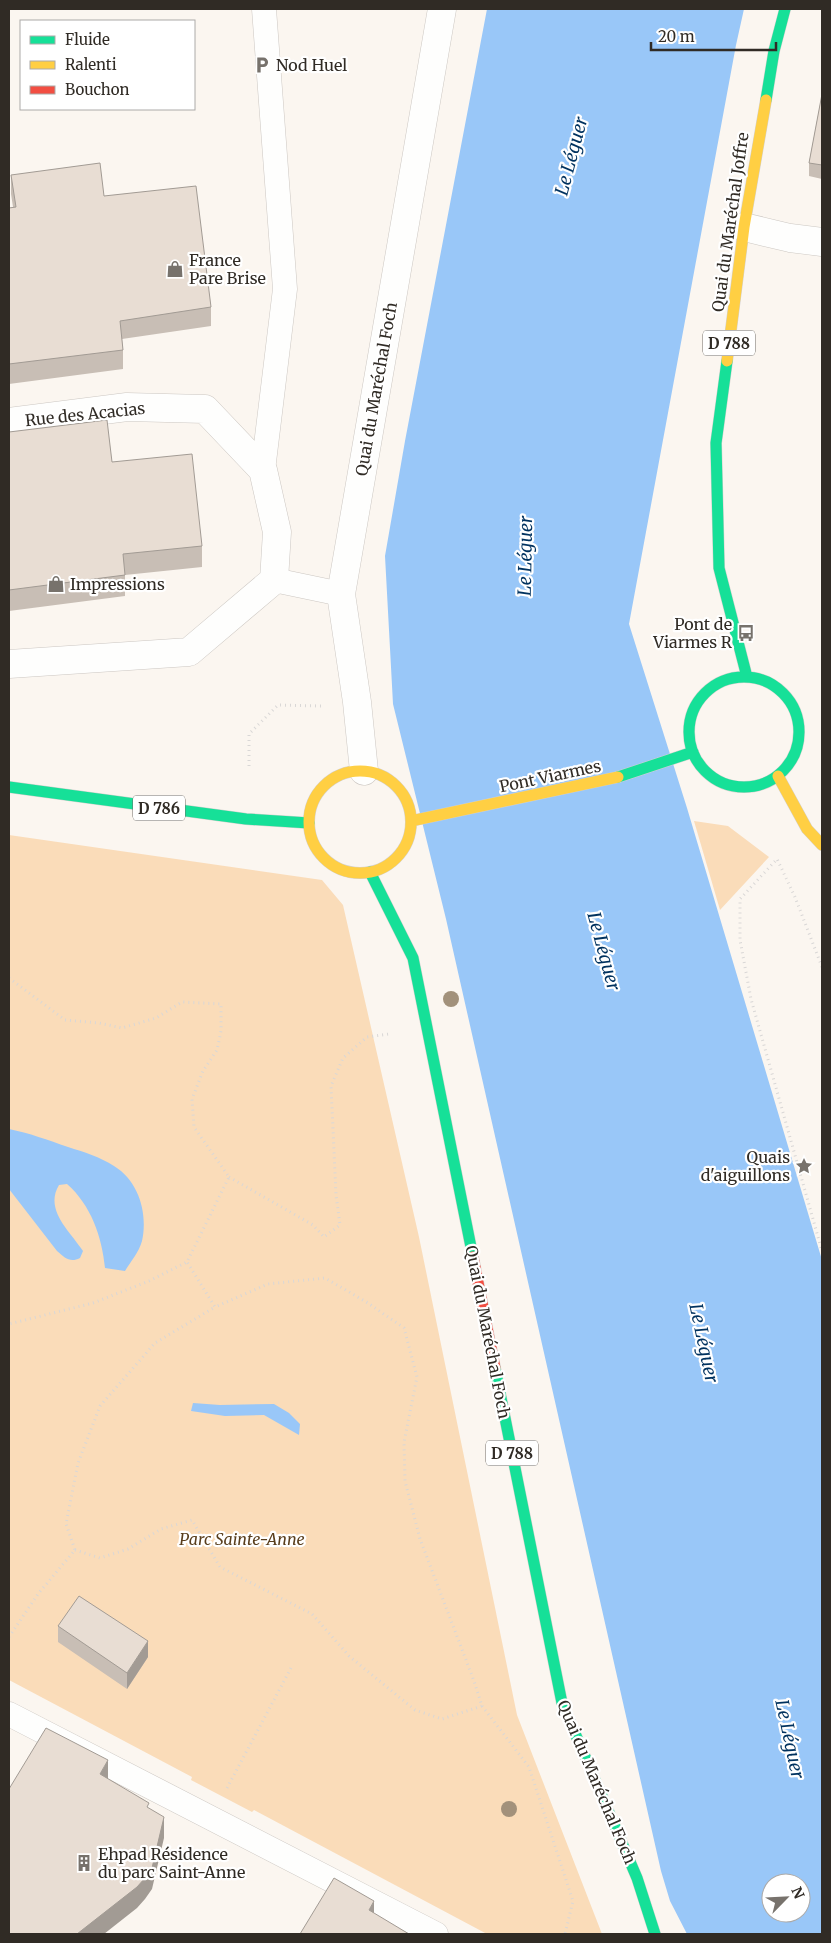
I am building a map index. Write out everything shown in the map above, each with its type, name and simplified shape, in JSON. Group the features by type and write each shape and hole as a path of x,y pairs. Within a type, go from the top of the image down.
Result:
{"main road":[{"name":"Quai du Maréchal Joffre","path":"747,677 719,568 716,443 744,227 774,51 785,9"},
{"path":"747,677 766,682 781,692 793,707 798,725 798,744 790,762 778,776 763,784 746,788 730,786 714,778 701,767 693,752 689,737 690,721 695,706 704,694 716,684 747,677"},
{"name":"Pont Viarmes","path":"415,820 613,779 693,752"},
{"path":"364,771 385,777 398,788 408,803 415,820 400,854 387,865 370,872 353,872 336,867 322,856 313,840 309,823 311,809 318,793 331,780 346,773 364,771"},
{"path":"778,776 807,830 822,845"},
{"name":"D 786","path":"9,787 246,819 309,823"},
{"name":"Quai du Maréchal Foch","path":"370,872 413,958 562,1703 637,1878 655,1934"}],"street":[{"name":"Quai du Maréchal Foch","path":"364,771 357,702 340,594 442,9"},
{"path":"744,227 790,238 822,242"},
{"name":"Rue des Acacias","path":"9,422 126,407 205,410 263,470"},
{"path":"9,664 189,652 274,580 277,532 263,470"}],"lane":[{"path":"263,470 285,289 264,9"},
{"path":"274,580 340,594"},
{"path":"9,1714 436,1934"}],"path":[{"path":"249,766 250,734 278,705 324,706"},
{"path":"822,967 778,859 740,899 740,940 751,1000 822,1252"},
{"path":"9,978 65,1020 99,1023 122,1028 156,1018 182,1002 221,1004 221,1031 217,1050 203,1071 192,1099 194,1127 230,1177 313,1225 324,1237 340,1225 336,1195 331,1086 343,1058 367,1037 389,1034"},
{"path":"9,1324 92,1303 149,1281 187,1262 230,1177"},
{"path":"187,1262 215,1307"},
{"path":"75,1550 66,1524 78,1463 100,1406 154,1343 215,1307 268,1284 325,1278 368,1303 404,1328 416,1377 404,1442 405,1481 420,1539 482,1706 529,1767 573,1901 565,1934"},
{"path":"75,1550 100,1558 128,1549 161,1529 192,1520 220,1567 312,1614 349,1656 415,1710 442,1719 482,1706"},
{"path":"9,1637 38,1594 75,1550"},
{"path":"209,1816 223,1797 292,1666"}],"green space":[{"path":"694,821 728,826 769,857 720,910"},
{"name":"Parc Sainte-Anne","path":"9,835 322,880 343,905 419,1237 517,1715 602,1934 487,1934 254,1810 252,1812 191,1780 192,1777 9,1680"}],"water":[{"name":"Le Léguer","path":"487,9 744,9 629,624 687,808 822,1260 822,1934 687,1934 670,1901 661,1871 446,919 393,704 385,556"},
{"path":"9,1129 98,1157 123,1172 130,1180 140,1199 144,1231 139,1249 125,1271 105,1268 94,1222 83,1202 67,1184 59,1185 55,1194 57,1212 83,1251 80,1258 70,1260 57,1251 9,1189"},
{"path":"193,1403 220,1405 274,1404 289,1413 300,1424 299,1435 264,1415 225,1416 191,1411"}],"building":[{"path":"822,94 822,165 809,163"},
{"path":"100,163 104,196 196,186 211,307 120,321 123,350 9,364 9,208 16,207 11,175"},
{"path":"107,420 112,462 192,454 202,546 123,554 125,575 9,590 9,432"},
{"path":"79,1596 148,1641 127,1673 58,1626"},
{"name":"Ehpad Résidence du parc Saint-Anne","path":"46,1728 108,1760 100,1774 149,1803 147,1807 164,1817 152,1868 145,1878 137,1887 77,1934 9,1934 9,1789"},
{"path":"334,1878 374,1901 369,1910 409,1934 300,1934"}],"traffic: fast":[{"path":"766,100 774,51 785,9"},
{"path":"727,361 716,443 719,568 747,677"},
{"path":"744,677 755,678 765,682 783,693 794,711 798,721 799,732 798,743 794,753 783,771 765,782 755,786 744,787 733,786 723,782 705,771 694,753 690,743 689,732 690,721 694,711 705,693 723,682 733,678 744,677"},
{"path":"618,777 693,752"},
{"path":"9,787 246,819 309,823"},
{"path":"370,872 413,958 473,1257"},
{"path":"495,1368 562,1703 637,1878 655,1934"}],"traffic: slow":[{"path":"727,361 744,227 766,100"},
{"path":"360,771 379,775 396,786 407,803 411,822 407,841 396,858 379,869 360,873 341,869 324,858 313,841 309,822 313,803 324,786 341,775 360,771"},
{"path":"778,776 807,829 822,845"},
{"path":"411,821 618,777"}],"traffic: jam":[{"path":"473,1257 495,1368"}],"place":[{"name":"Nod Huel","path":"262,65"},
{"name":"France Pare Brise","path":"175,269"},
{"name":"Impressions","path":"56,584"},
{"name":"Pont de Viarmes R","path":"746,633"},
{"name":"Quais d'aiguillons","path":"804,1166"},
{"name":"Ehpad Résidence du parc Saint-Anne","path":"84,1863"}]}
